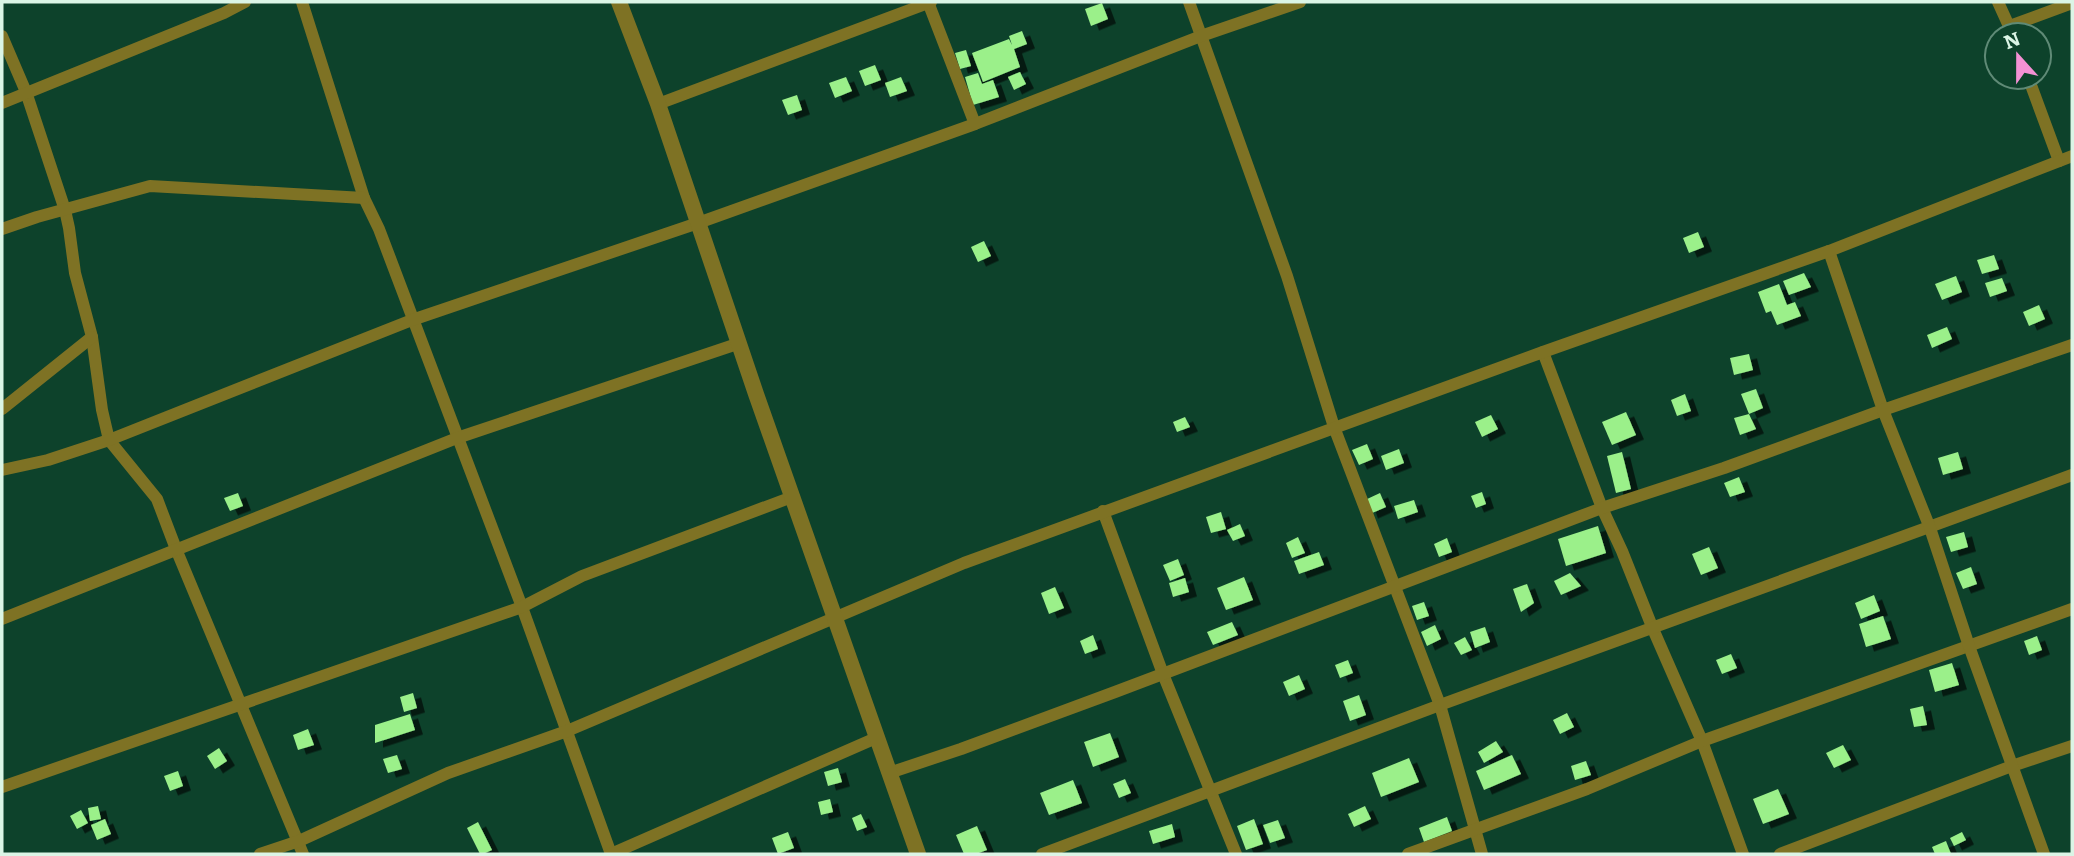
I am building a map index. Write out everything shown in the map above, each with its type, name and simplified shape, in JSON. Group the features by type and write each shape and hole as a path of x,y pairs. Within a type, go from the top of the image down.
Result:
{"street":[{"path":"2,103 245,2"},
{"path":"302,2 364,198 379,229 522,607 611,854 876,738"},
{"path":"619,2 658,104 792,497 918,854"},
{"path":"658,104 929,2 975,124"},
{"path":"1189,2 1287,276 1334,428 1440,705 1482,854"},
{"path":"2,470 48,460 110,440 412,320 698,223 975,124 1201,36 1300,2"},
{"path":"1998,2 2007,21"},
{"path":"2033,21 2072,3"},
{"path":"2,36 26,92 65,210 75,273 92,337 102,410 110,440 157,499 303,854"},
{"path":"260,854 299,841 449,773 568,731 964,563 1829,251 2066,159 2034,91"},
{"path":"2,229 37,216 150,186 364,198"},
{"path":"1829,251 1883,410 1930,528 1969,646 2044,854"},
{"path":"2,409 92,337"},
{"path":"2,619 457,438 740,343"},
{"path":"889,772 961,749 1602,508 1724,468 2072,345"},
{"path":"1543,352 1602,508 1702,741 1742,854"},
{"path":"1042,854 1440,705 2072,475"},
{"path":"2,786 522,607 582,576 792,497"},
{"path":"1103,511 1163,674 1236,854"},
{"path":"1408,854 1587,789 1702,741 2072,609"},
{"path":"1780,854 2011,766 2072,746"}],"building":[{"path":"1102,3 1108,19 1091,26 1085,9"},
{"path":"1022,31 1027,44 1014,49 1020,67 983,82 972,53 1009,39 1012,45 1009,36"},
{"path":"966,50 971,66 960,69 955,53"},
{"path":"875,65 881,80 865,86 859,71"},
{"path":"1020,72 1026,84 1014,90 1008,77"},
{"path":"978,73 982,84 993,80 999,97 973,105 965,77"},
{"path":"846,77 852,91 835,98 829,83"},
{"path":"901,77 907,91 890,97 885,83"},
{"path":"797,95 802,110 788,115 782,100"},
{"path":"1698,232 1704,247 1689,253 1683,238"},
{"path":"984,241 991,256 978,262 971,247"},
{"path":"1994,255 1999,269 1982,274 1977,260"},
{"path":"1804,273 1811,287 1789,295 1783,281"},
{"path":"1956,276 1962,292 1942,300 1935,284"},
{"path":"2002,278 2007,291 1990,297 1985,283"},
{"path":"1779,284 1787,305 1795,302 1801,316 1777,325 1771,311 1766,313 1758,292"},
{"path":"2039,305 2045,319 2029,326 2023,312"},
{"path":"1947,327 1952,339 1932,348 1927,335"},
{"path":"1749,354 1753,370 1734,375 1730,358"},
{"path":"1756,389 1763,408 1749,414 1741,394"},
{"path":"1685,394 1691,411 1677,416 1671,400"},
{"path":"1626,412 1636,435 1612,445 1602,422"},
{"path":"1749,414 1756,429 1740,435 1734,418"},
{"path":"1491,415 1498,429 1482,437 1475,422"},
{"path":"1185,417 1190,427 1177,432 1173,422"},
{"path":"1367,444 1373,459 1359,465 1352,450"},
{"path":"1399,449 1404,463 1386,470 1381,456"},
{"path":"1622,452 1631,489 1616,493 1607,456"},
{"path":"1958,452 1963,469 1943,475 1938,458"},
{"path":"1739,477 1745,492 1730,497 1724,483"},
{"path":"1482,492 1486,504 1476,508 1471,496"},
{"path":"238,493 243,506 230,511 224,498"},
{"path":"1380,493 1386,507 1370,514 1365,500"},
{"path":"1414,500 1418,512 1398,519 1394,506"},
{"path":"1221,512 1226,529 1211,533 1206,517"},
{"path":"1240,524 1245,536 1233,541 1227,530"},
{"path":"1598,526 1606,553 1566,566 1558,539"},
{"path":"1964,532 1968,547 1951,552 1946,537"},
{"path":"1298,537 1305,553 1292,558 1286,543"},
{"path":"1447,538 1452,552 1439,557 1434,544"},
{"path":"1709,547 1718,568 1701,575 1692,554"},
{"path":"1319,552 1324,565 1299,574 1294,561"},
{"path":"1178,559 1184,575 1170,581 1163,565"},
{"path":"1971,567 1977,584 1963,589 1956,573"},
{"path":"1570,573 1581,586 1561,595 1554,581"},
{"path":"1244,577 1253,600 1226,610 1217,588"},
{"path":"1185,578 1189,592 1173,597 1169,583"},
{"path":"1527,584 1534,603 1521,612 1513,589"},
{"path":"1055,587 1064,608 1049,614 1041,593"},
{"path":"1874,595 1880,611 1861,619 1855,603"},
{"path":"1424,602 1429,616 1417,620 1412,606"},
{"path":"1883,616 1891,639 1866,647 1859,624"},
{"path":"1232,622 1238,635 1213,645 1207,632"},
{"path":"1435,625 1441,639 1427,646 1421,632"},
{"path":"1485,627 1490,642 1475,648 1470,632"},
{"path":"1093,635 1098,649 1085,654 1080,641"},
{"path":"2037,636 2042,650 2029,655 2024,641"},
{"path":"1465,637 1472,650 1461,655 1454,643"},
{"path":"1731,654 1737,668 1722,674 1716,660"},
{"path":"1348,660 1353,673 1340,678 1335,665"},
{"path":"1952,663 1959,685 1935,692 1929,670"},
{"path":"1299,675 1305,689 1289,696 1283,682"},
{"path":"413,693 417,708 404,712 400,697"},
{"path":"1359,695 1366,715 1350,721 1343,701"},
{"path":"1923,706 1927,725 1914,727 1910,709"},
{"path":"1567,713 1574,727 1560,734 1553,720"},
{"path":"410,714 415,730 375,743 375,725"},
{"path":"308,729 314,745 298,750 293,735"},
{"path":"1110,733 1119,757 1093,767 1084,742"},
{"path":"1496,741 1503,752 1484,763 1478,752"},
{"path":"1843,745 1851,760 1834,768 1826,753"},
{"path":"219,748 227,761 215,769 207,756"},
{"path":"397,755 402,769 388,773 383,759"},
{"path":"1512,755 1521,774 1484,790 1476,771"},
{"path":"1409,758 1419,782 1381,797 1372,773"},
{"path":"1586,761 1591,775 1575,780 1571,766"},
{"path":"838,768 842,782 828,786 824,772"},
{"path":"178,771 183,786 170,791 164,776"},
{"path":"1125,779 1131,793 1119,798 1113,784"},
{"path":"1073,780 1082,803 1049,815 1040,793"},
{"path":"1778,789 1789,814 1763,824 1753,799"},
{"path":"830,799 833,812 821,815 818,802"},
{"path":"98,806 101,819 90,821 88,808"},
{"path":"1365,806 1371,819 1354,827 1348,814"},
{"path":"81,810 88,823 77,829 70,816"},
{"path":"861,814 867,827 857,831 852,818"},
{"path":"1447,817 1452,831 1424,842 1419,828"},
{"path":"105,819 111,834 97,840 91,825"},
{"path":"1254,819 1263,844 1246,850 1237,826"},
{"path":"1278,820 1285,838 1270,843 1263,825"},
{"path":"478,822 492,850 483,854 480,854 467,828"},
{"path":"1172,824 1175,837 1153,844 1149,831"},
{"path":"977,826 987,850 964,854 956,835"},
{"path":"788,832 794,848 778,854 772,838"},
{"path":"1962,832 1966,840 1954,846 1950,838"},
{"path":"1946,841 1951,854 1935,854 1932,847"}]}
